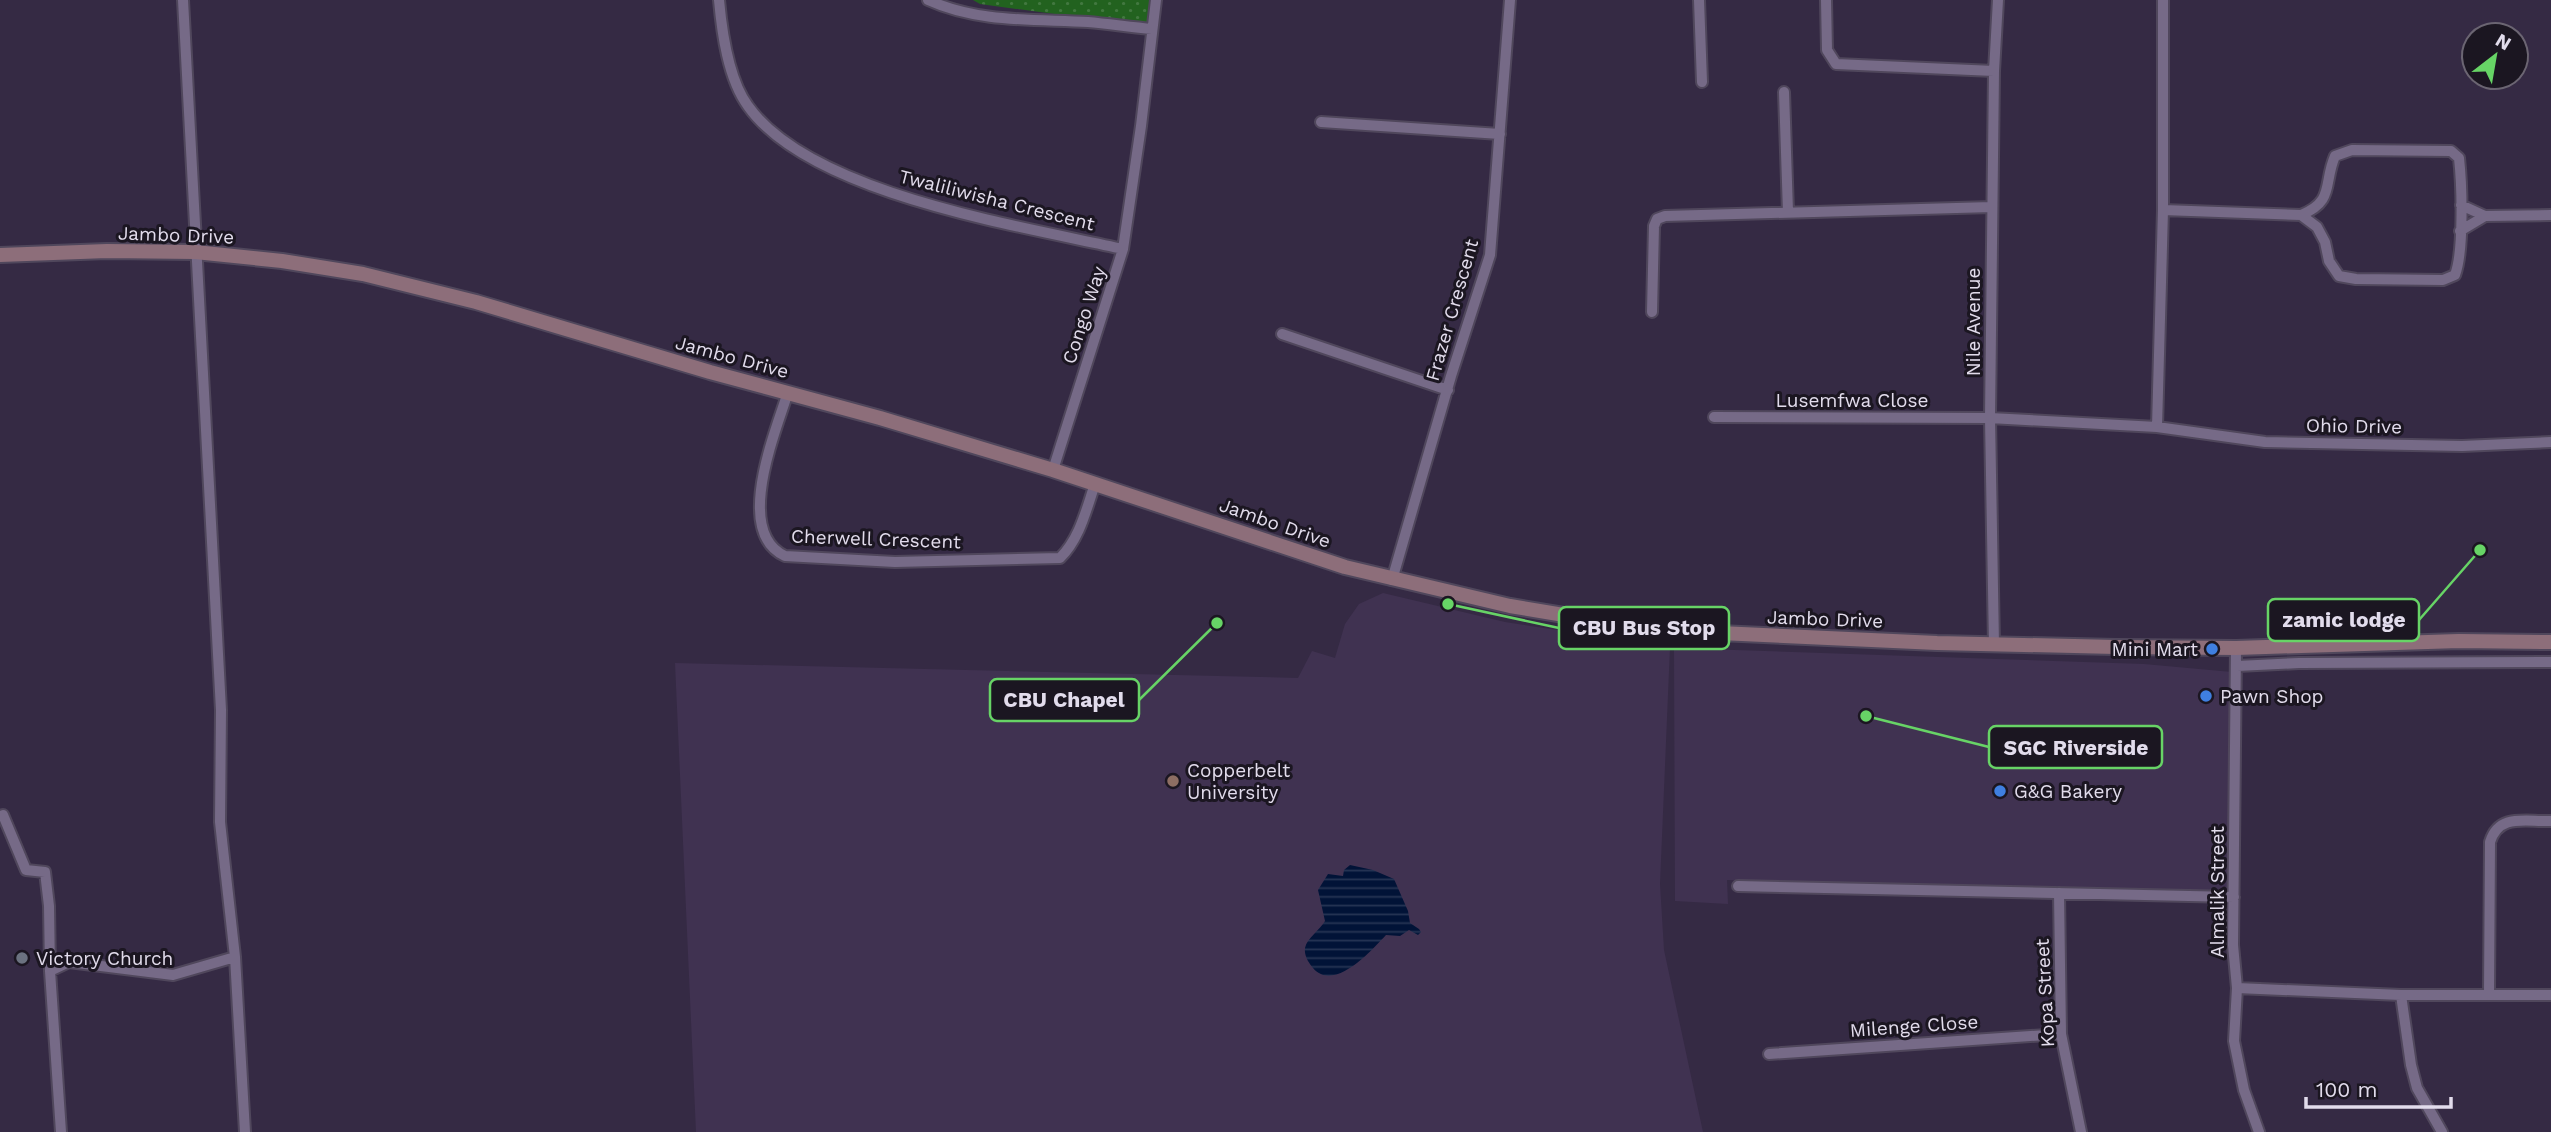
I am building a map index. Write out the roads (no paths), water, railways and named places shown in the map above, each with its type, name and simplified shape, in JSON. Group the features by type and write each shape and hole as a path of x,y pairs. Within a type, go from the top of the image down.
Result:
{"main road":[{"name":"Jambo Drive","path":"0,257 107,251 195,252 282,261 363,274 411,285 788,392 1052,470 1392,580 1510,606 1654,630 1994,645 2236,648 2459,641 2551,642"}],"street":[{"path":"183,0 221,710 219,822 235,957 245,1132"},
{"name":"Twaliliwisha Crescent","path":"719,0 722,39 747,106 769,131 806,157 846,177 942,208 1123,249"},
{"path":"928,0 950,9 1000,19 1089,22 1152,29"},
{"name":"Congo Way","path":"1052,470 1123,249 1156,0"},
{"name":"Frazer Crescent","path":"1392,580 1490,255 1510,0"},
{"path":"1699,0 1702,82"},
{"path":"1826,0 1827,50 1836,64 1994,71"},
{"name":"Nile Avenue","path":"1994,645 1990,418 1992,207 1995,168 1994,71 1998,0"},
{"path":"2157,427 2163,210 2163,0"},
{"path":"1783,92 1788,212"},
{"path":"1321,122 1500,134"},
{"path":"2163,210 2301,215 2316,209 2326,196 2329,168 2335,156 2352,150 2451,151 2459,158 2460,261 2455,275 2443,279 2356,279 2339,276 2329,261 2325,242 2317,228 2301,215"},
{"path":"2460,205 2485,216"},
{"path":"1652,312 1654,226 1657,219 1665,216 1992,207"},
{"path":"2460,231 2473,220 2485,216 2551,215"},
{"path":"1282,334 1448,390"},
{"name":"Cherwell Crescent","path":"788,392 765,466 760,515 763,532 769,543 775,551 785,556 895,562 1060,558 1077,534 1095,484"},
{"name":"Lusemfwa Close","path":"1714,417 1990,418 2157,427"},
{"name":"Ohio Drive","path":"2157,427 2265,442 2462,446 2551,442"},
{"name":"Almalik Street","path":"2236,648 2233,945 2237,988 2234,1041 2244,1090 2259,1132"},
{"path":"2237,666 2299,663 2551,662"},
{"path":"3,815 26,870 45,872 61,1132"},
{"path":"2489,993 2490,842 2494,829 2505,822 2551,821"},
{"path":"1738,886 2234,897"},
{"name":"Kopa Street","path":"2059,893 2061,1034 2081,1132"},
{"path":"50,971 69,962 173,975 235,957"},
{"path":"2237,988 2401,995 2551,995"},
{"path":"2401,995 2410,1065 2417,1088 2442,1132"},
{"name":"Milenge Close","path":"1769,1054 2061,1034"}],"water":[{"path":"1350,865 1373,870 1394,879 1408,911 1410,923 1421,932 1418,935 1409,930 1400,936 1386,935 1352,967 1331,976 1322,974 1309,963 1306,944 1325,921 1318,890 1328,874 1343,876 1344,870"}],"place":[{"name":"zamic lodge","path":"2480,550"},
{"name":"CBU Bus Stop","path":"1448,604"},
{"name":"CBU Chapel","path":"1217,623"},
{"name":"Mini Mart","path":"2212,649"},
{"name":"Pawn Shop","path":"2206,696"},
{"name":"SGC Riverside","path":"1866,716"},
{"name":"Copperbelt University","path":"1173,781"},
{"name":"G&G Bakery","path":"2000,791"},
{"name":"Victory Church","path":"22,958"}]}
